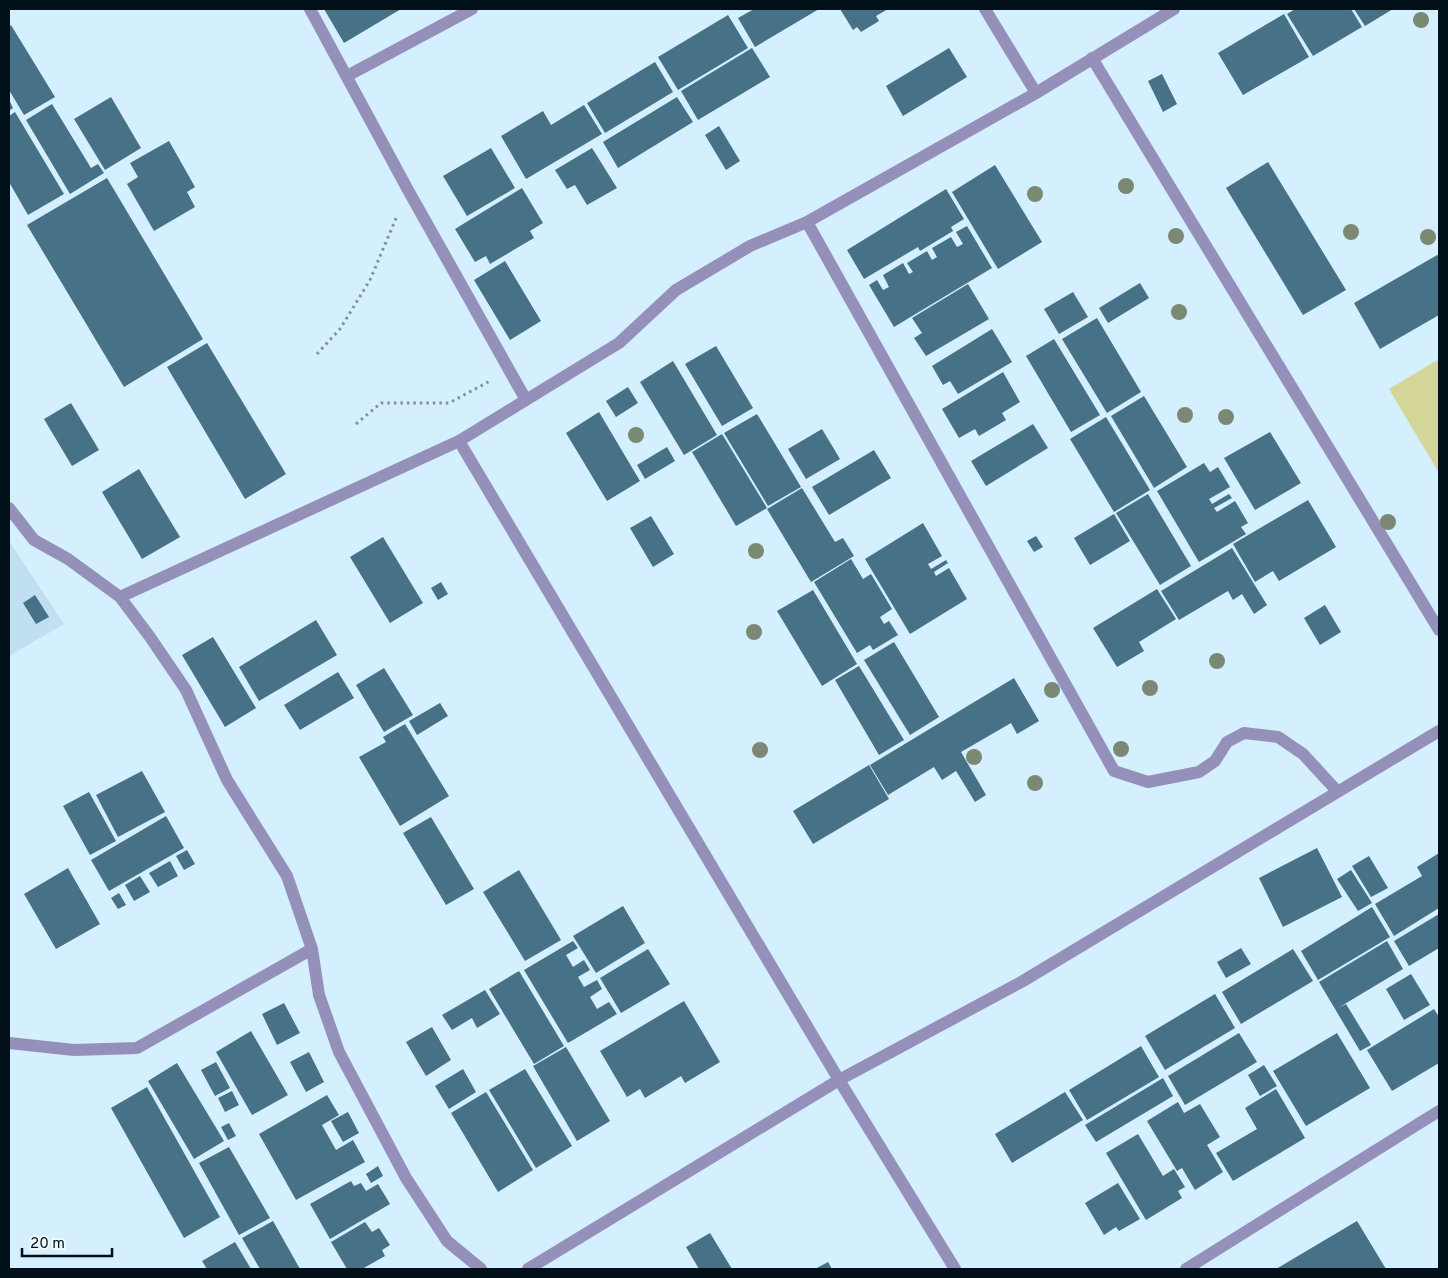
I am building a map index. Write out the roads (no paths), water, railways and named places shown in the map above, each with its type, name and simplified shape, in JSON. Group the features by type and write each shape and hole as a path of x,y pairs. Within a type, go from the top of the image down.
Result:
{"street":[{"path":"310,9 408,190 526,400"},
{"path":"347,76 472,9"},
{"path":"985,9 1036,94"},
{"path":"120,597 459,440 619,343 676,290 750,246 807,222 1036,94 1174,9"},
{"path":"1092,58 1439,630"},
{"path":"807,222 1114,770 1148,782 1199,772 1215,761 1227,742 1244,733 1278,737 1303,754 1337,790"},
{"path":"459,440 839,1080 955,1269"},
{"path":"9,508 34,540 68,558 120,597 186,690 227,780 287,876 312,949 319,995 339,1052 406,1178 447,1241 481,1269"},
{"path":"528,1269 839,1080 1023,981 1439,730"},
{"path":"9,1042 74,1050 137,1048 312,949"},
{"path":"1186,1269 1439,1111"}]}
